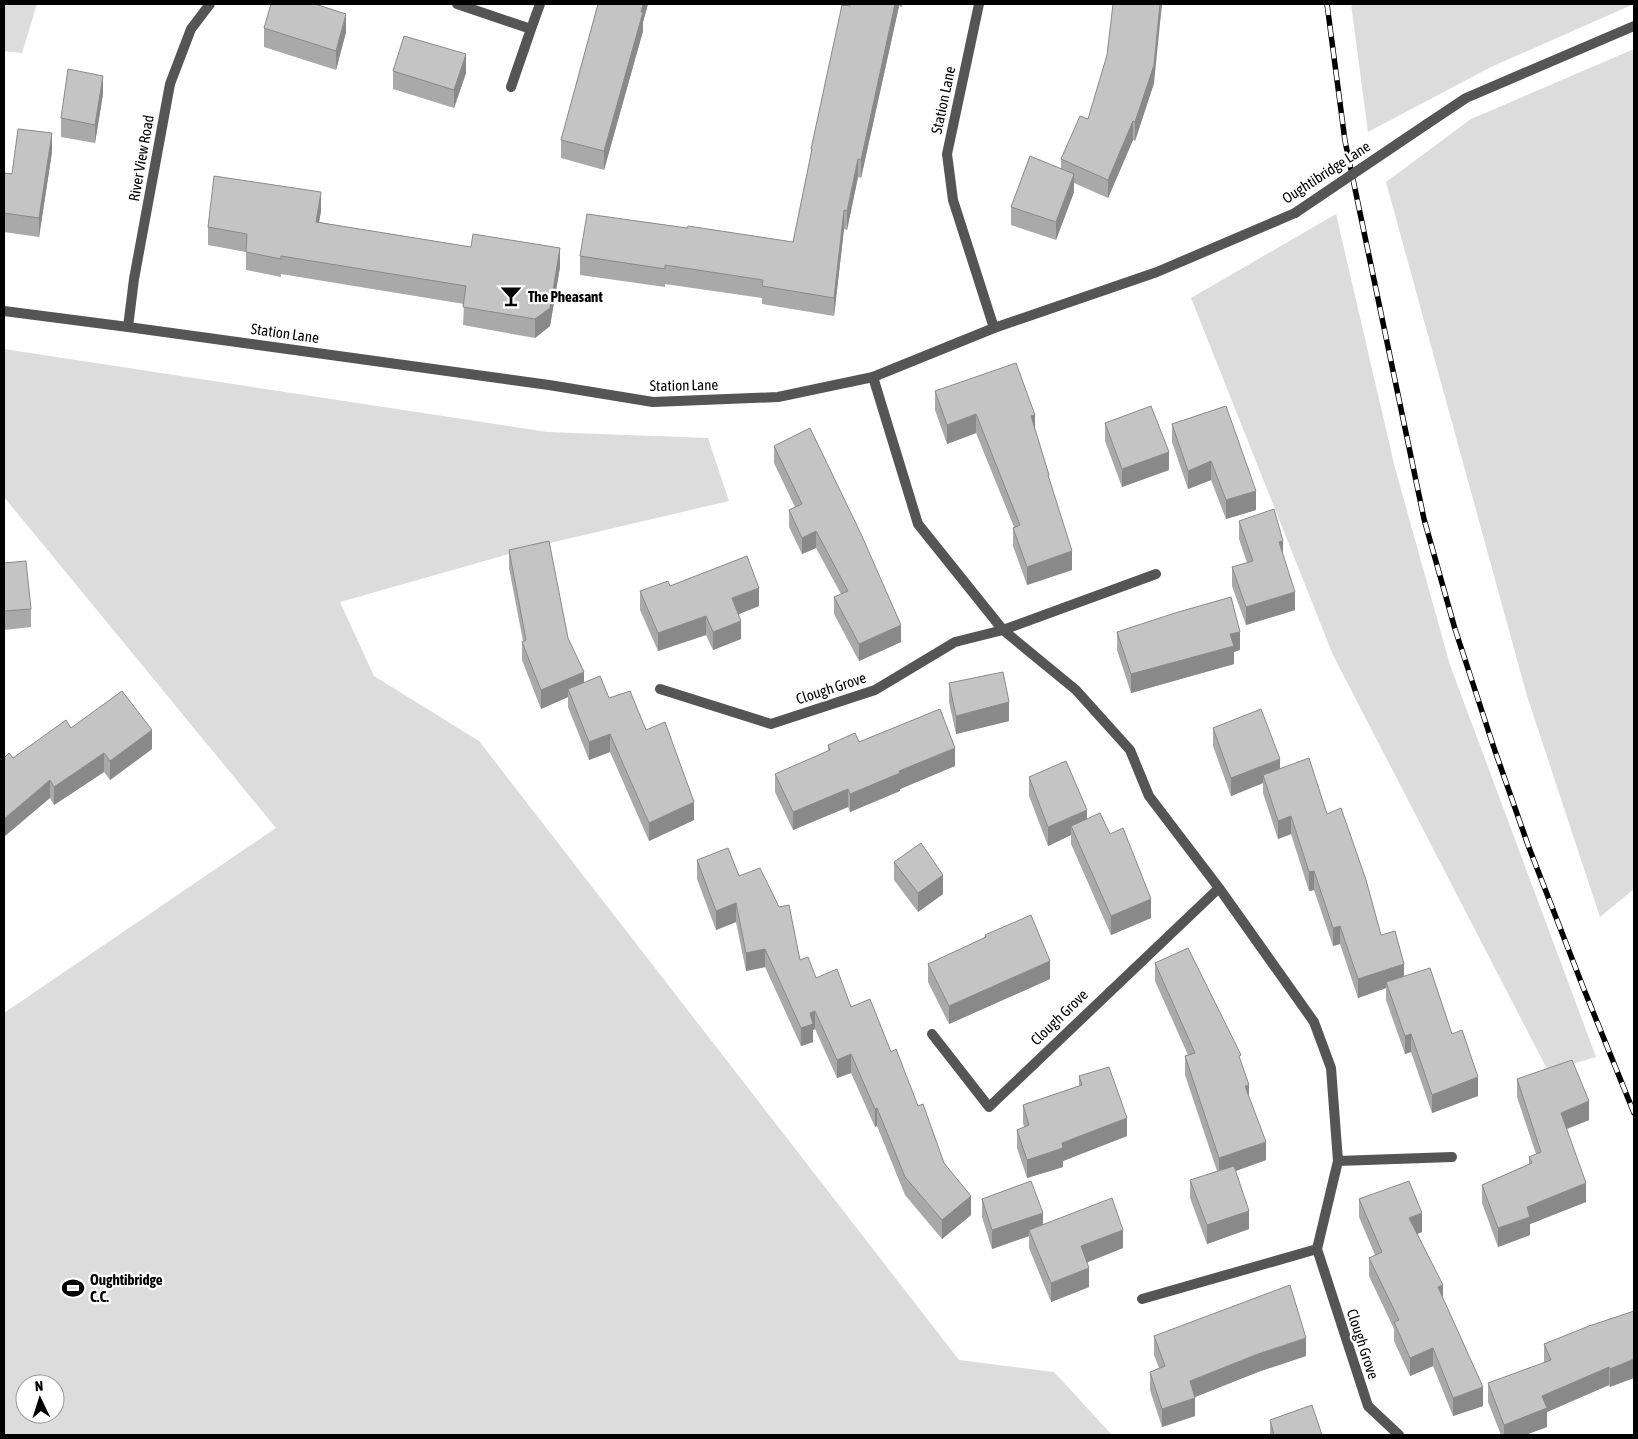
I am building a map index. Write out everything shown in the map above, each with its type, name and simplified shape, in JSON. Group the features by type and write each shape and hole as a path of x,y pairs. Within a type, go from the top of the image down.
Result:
{"street":[{"name":"River View Road","path":"128,326 134,280 170,84 191,29 210,4"},
{"path":"456,4 531,29"},
{"path":"511,87 540,4"},
{"name":"Station Lane","path":"4,311 128,326 549,385 653,402 778,397 873,377 994,328 953,200 947,154 979,4"},
{"name":"Oughtibridge Lane","path":"994,328 1157,272 1295,213 1466,98 1634,26"},
{"path":"873,377 918,524 1003,630 1076,690 1130,750 1149,796 1219,888 1314,1022 1332,1068 1338,1161 1318,1250 1142,1299"},
{"name":"Clough Grove","path":"660,689 770,724 875,690 955,642 1003,630 1156,574"},
{"name":"Clough Grove","path":"932,1034 988,1106 1219,888"},
{"path":"1338,1161 1452,1157"},
{"name":"Clough Grove","path":"1318,1250 1368,1406 1399,1435"}],"shaded area":[{"path":"4,4 37,4 22,53 4,51"},
{"path":"1351,4 1634,4 1491,67 1368,132"},
{"path":"1634,49 1634,889 1600,917 1527,696 1386,182 1471,119"},
{"path":"1336,214 1395,468 1450,665 1596,1057 1548,1071 1333,655 1191,298"},
{"path":"4,349 547,432 708,438 729,501 537,546 340,602 374,676 479,741 959,1360 1054,1372 1112,1435 4,1435 4,1013 276,828 4,497"}],"building":[{"path":"271,4 315,4 346,14 336,51 264,28"},
{"path":"598,4 643,4 641,12 643,12 604,151 561,140"},
{"path":"851,4 895,4 861,160 858,159 847,211 844,210 834,298 762,286 763,280 665,265 665,269 580,256 587,214 687,228 688,226 793,242 842,5 850,6"},
{"path":"1113,4 1160,4 1154,65 1135,122 1133,121 1108,180 1061,159 1080,116 1088,119 1107,55"},
{"path":"404,36 466,54 454,90 393,71"},
{"path":"68,69 103,76 95,125 61,118"},
{"path":"18,129 52,133 39,218 4,213 4,173 12,174"},
{"path":"1030,156 1074,174 1056,222 1011,207"},
{"path":"214,176 321,192 316,222 471,247 473,234 560,248 550,308 535,319 463,307 466,286 281,256 281,259 246,252 247,234 208,227"},
{"path":"1016,363 1035,415 1031,416 1072,551 1027,567 1013,528 1020,525 976,414 947,425 935,391"},
{"path":"1151,406 1169,452 1122,469 1105,423"},
{"path":"1226,406 1256,491 1226,500 1211,461 1188,471 1172,424"},
{"path":"810,428 861,534 901,625 859,644 834,597 848,591 816,531 802,538 789,510 802,504 774,446"},
{"path":"1274,509 1283,541 1279,542 1295,592 1246,607 1232,567 1253,561 1239,521"},
{"path":"549,541 568,638 584,672 541,690 522,642 526,640 509,550"},
{"path":"747,556 759,588 732,598 741,621 713,632 706,616 658,633 640,591 668,581 670,586"},
{"path":"26,561 31,609 4,611 4,563"},
{"path":"1231,597 1240,632 1230,634 1234,646 1131,674 1117,632"},
{"path":"1003,672 1009,702 956,716 949,683"},
{"path":"600,676 609,698 630,691 646,730 665,722 694,802 649,823 610,734 589,742 568,689"},
{"path":"122,691 152,730 110,761 104,753 54,787 50,780 4,819 4,758 9,753 13,758 66,720 71,728"},
{"path":"940,709 955,748 850,794 848,789 793,812 775,774 830,750 828,745 855,733 859,742"},
{"path":"1261,709 1280,759 1231,778 1213,728"},
{"path":"1309,758 1327,814 1341,808 1366,880 1381,935 1395,931 1404,964 1358,979 1340,926 1333,928 1314,871 1309,872 1291,816 1278,821 1263,775"},
{"path":"1066,761 1087,810 1048,827 1029,777"},
{"path":"1100,813 1110,834 1123,828 1151,899 1111,916 1071,826"},
{"path":"921,843 943,875 918,893 894,862"},
{"path":"728,848 739,876 760,868 779,907 789,905 800,960 808,957 816,978 837,969 851,1007 870,999 891,1052 896,1049 918,1106 923,1104 944,1163 971,1196 942,1220 905,1177 877,1108 875,1109 851,1054 837,1060 815,1011 810,1013 813,1024 801,1028 765,949 746,953 736,903 716,911 697,860"},
{"path":"1031,915 1050,961 949,1006 928,964 986,937 985,935"},
{"path":"1188,948 1241,1055 1239,1056 1249,1085 1245,1086 1266,1142 1219,1158 1185,1056 1195,1053 1155,963"},
{"path":"1430,968 1452,1034 1462,1030 1478,1077 1432,1095 1411,1034 1405,1036 1386,982"},
{"path":"1572,1060 1589,1101 1561,1113 1586,1183 1527,1207 1530,1217 1498,1228 1482,1185 1532,1163 1529,1157 1541,1152 1517,1079"},
{"path":"1109,1067 1127,1118 1062,1143 1063,1148 1027,1160 1017,1130 1029,1125 1023,1105 1082,1085 1079,1076"},
{"path":"1234,1166 1249,1211 1207,1225 1190,1180"},
{"path":"1031,1181 1043,1213 992,1230 982,1199"},
{"path":"1409,1181 1422,1213 1409,1218 1443,1285 1438,1287 1483,1387 1453,1398 1433,1348 1410,1358 1394,1322 1399,1320 1369,1258 1382,1252 1359,1199"},
{"path":"1112,1198 1123,1230 1081,1246 1089,1268 1051,1283 1029,1230"},
{"path":"1290,1285 1306,1338 1258,1354 1190,1381 1195,1398 1162,1409 1150,1372 1165,1366 1154,1336"},
{"path":"1634,1311 1634,1359 1610,1369 1609,1367 1542,1396 1547,1408 1504,1425 1488,1383 1551,1360 1544,1344"},
{"path":"1312,1405 1322,1435 1274,1435 1270,1420"}],"railway":[{"path":"1327,4 1345,141 1424,519 1455,629 1528,845 1634,1113"}],"place":[{"name":"The Pheasant","path":"511,296"},
{"name":"Oughtibridge C.C.","path":"73,1288"}]}
